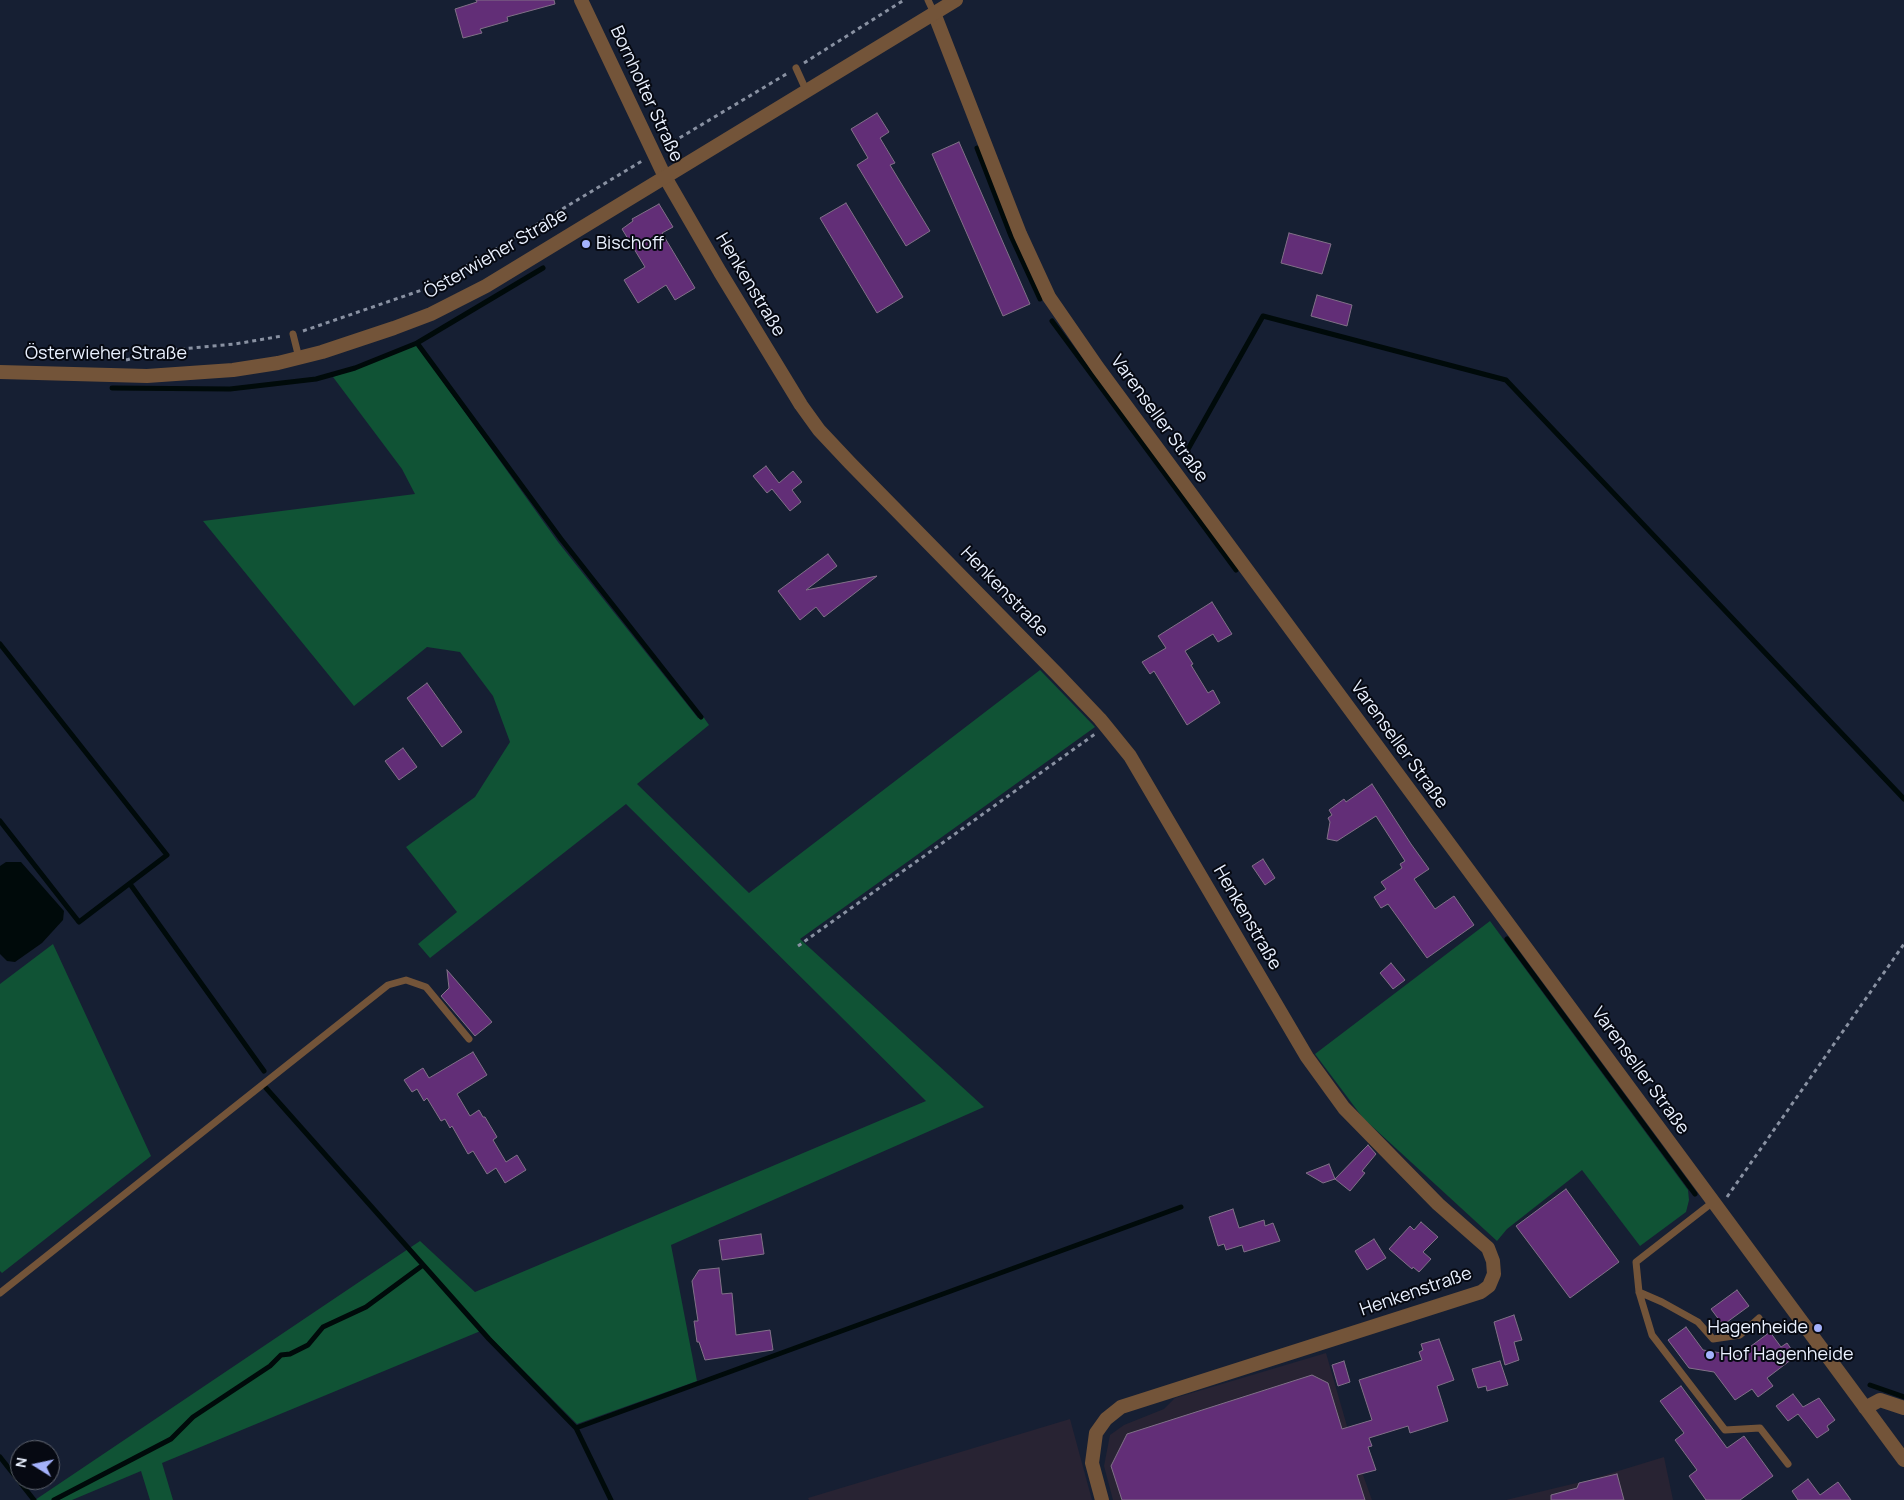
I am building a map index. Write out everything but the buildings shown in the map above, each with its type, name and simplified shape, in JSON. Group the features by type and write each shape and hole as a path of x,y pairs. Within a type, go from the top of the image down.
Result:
{"street":[{"name":"Bornholter Straße","path":"581,0 665,177"},
{"name":"Österwieher Straße","path":"0,372 147,376 233,370 299,358 394,328 431,314 486,286 665,177 806,90 931,6 956,0"},
{"name":"Varenseller Straße","path":"931,6 1020,234 1049,296 1098,368 1904,1460"},
{"name":"Henkenstraße","path":"665,177 750,322 801,405 819,430 1106,726 1130,756 1307,1057 1357,1123 1438,1204 1488,1248 1493,1261 1494,1274 1489,1286 1481,1292 1121,1407 1106,1419 1096,1433 1092,1463 1102,1500"},
{"path":"1865,1408 1880,1400 1904,1408"}],"lane":[{"path":"796,68 806,90"},
{"path":"293,334 299,358"},
{"path":"0,1293 388,985 406,980 426,987 470,1039"},
{"path":"1716,1206 1636,1262 1639,1292 1652,1335 1725,1430 1760,1428 1788,1464"},
{"path":"1639,1292 1662,1302 1698,1322 1713,1339 1740,1335 1759,1318"}],"path":[{"path":"146,355 158,351 235,344 293,334 422,290 476,261 796,68 904,0"},
{"path":"798,946 1106,726"},
{"path":"1716,1206 1904,944"}],"shaded area":[{"path":"6,862 21,862 64,911 63,920 42,943 15,962 7,961 0,954 0,866"},
{"path":"1326,1353 1353,1447 1372,1500 1113,1500 1104,1466 1110,1435 1124,1425 1164,1409 1175,1398"},
{"path":"1070,1419 1092,1500 809,1500 808,1498"},
{"path":"1664,1457 1673,1500 1506,1500 1589,1480"}],"green space":[{"path":"417,345 558,542 698,718 702,715 709,725 637,784 749,893 1040,670 1095,727 800,939 984,1107 671,1245 697,1381 577,1424 483,1330 162,1463 173,1500 150,1500 141,1471 72,1500 35,1500 50,1490 60,1490 60,1483 420,1241 475,1292 926,1101 626,804 430,958 418,944 457,912 406,847 475,797 510,742 493,696 460,652 427,647 354,706 203,521 415,494 402,469 333,377"},
{"path":"1490,921 1688,1190 1689,1200 1686,1212 1640,1246 1582,1170 1507,1229 1497,1241 1363,1118 1315,1054"},
{"path":"53,944 151,1156 2,1273 0,1271 0,984"}],"waterway":[{"path":"977,148 1011,236 1040,299"},
{"path":"112,388 230,389 316,379 355,368 417,343 543,268"},
{"path":"1187,451 1263,316 1506,380 1904,799"},
{"path":"1052,321 1236,570"},
{"path":"417,343 561,539 701,717"},
{"path":"0,644 167,855 79,922 0,821"},
{"path":"130,884 264,1071"},
{"path":"1507,939 1695,1194"},
{"path":"266,1088 489,1339 576,1428 611,1500"},
{"path":"576,1428 1181,1207"},
{"path":"54,1500 171,1439 193,1417 270,1366 281,1355 290,1354 308,1345 323,1327 366,1307 423,1265"},
{"path":"1870,1385 1904,1397"},
{"path":"0,1457 34,1500"}],"place":[{"name":"Bischoff","path":"586,244"},
{"name":"Hagenheide","path":"1818,1328"},
{"name":"Hof Hagenheide","path":"1710,1355"}]}
